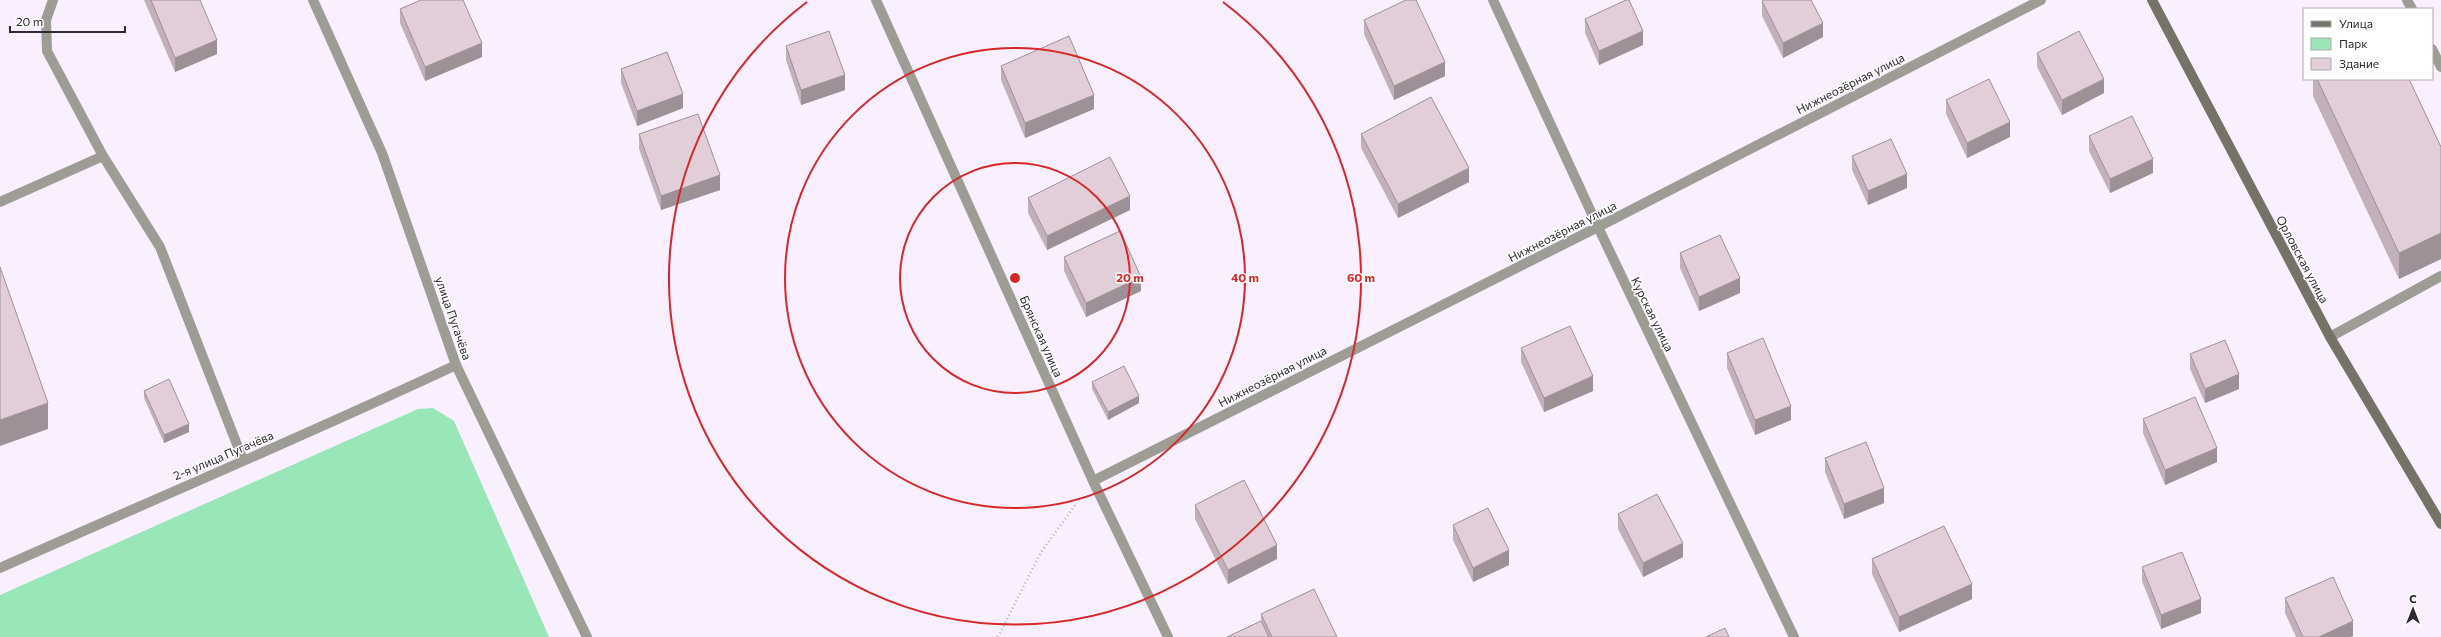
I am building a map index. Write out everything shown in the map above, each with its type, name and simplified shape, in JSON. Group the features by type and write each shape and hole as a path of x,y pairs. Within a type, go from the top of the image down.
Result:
{"main road":[{"name":"Орловская улица","path":"2152,0 2330,337 2441,524"}],"street":[{"path":"53,0 46,20 47,51 103,156 160,247 243,460"},
{"name":"улица Пугачёва","path":"313,0 382,152 456,365 587,637"},
{"name":"Брянская улица","path":"876,0 1093,481 1168,637"},
{"name":"Курская улица","path":"1493,0 1598,227 1794,637"},
{"name":"Нижнеозёрная улица","path":"1093,481 1598,227 2041,0"},
{"path":"2433,51 2441,67"},
{"path":"0,202 103,156"},
{"path":"2330,337 2441,276"},
{"name":"2-я улица Пугачёва","path":"0,568 243,460 320,429 456,365"}],"path":[{"path":"998,637 1041,552 1093,481"}],"green space":[{"path":"433,408 454,421 549,637 0,637 0,595 418,409"}],"building":[{"path":"151,0 200,0 217,40 175,58"},
{"path":"421,0 463,0 482,43 425,67 400,9"},
{"path":"1406,0 1416,0 1445,62 1394,86 1364,20"},
{"path":"1629,0 1643,31 1599,51 1585,19"},
{"path":"1811,0 1823,23 1783,43 1762,1"},
{"path":"829,31 845,75 801,90 786,46"},
{"path":"2079,31 2104,79 2062,100 2037,53"},
{"path":"1069,36 1094,95 1025,123 1001,66"},
{"path":"667,52 683,94 637,111 621,69"},
{"path":"1989,79 2010,122 1967,143 1946,100"},
{"path":"2317,80 2409,80 2441,147 2441,233 2399,253"},
{"path":"1431,97 1469,168 1398,204 1361,134"},
{"path":"698,114 720,175 661,196 639,134"},
{"path":"2132,116 2153,159 2110,179 2089,136"},
{"path":"1891,139 1907,174 1868,191 1852,156"},
{"path":"1110,157 1130,196 1047,236 1028,198"},
{"path":"1120,231 1141,277 1086,303 1064,257"},
{"path":"1720,235 1740,278 1699,297 1680,253"},
{"path":"0,267 48,403 0,420"},
{"path":"1570,326 1593,376 1544,398 1521,348"},
{"path":"1763,338 1791,406 1755,420 1727,353"},
{"path":"2225,340 2239,374 2205,389 2190,354"},
{"path":"1124,366 1139,396 1108,412 1092,382"},
{"path":"169,379 189,424 164,435 144,391"},
{"path":"2195,397 2217,448 2165,470 2143,419"},
{"path":"1866,442 1884,488 1844,504 1825,458"},
{"path":"1244,480 1277,545 1228,570 1195,505"},
{"path":"1657,494 1683,543 1643,563 1618,514"},
{"path":"1488,508 1509,550 1473,568 1453,525"},
{"path":"1944,526 1972,584 1899,617 1872,559"},
{"path":"2182,552 2201,599 2161,615 2142,567"},
{"path":"2333,577 2353,621 2319,637 2303,637 2285,598"},
{"path":"1314,589 1337,637 1272,637 1261,614"},
{"path":"1261,621 1269,637 1227,637"},
{"path":"1725,628 1729,637 1706,637"}]}
